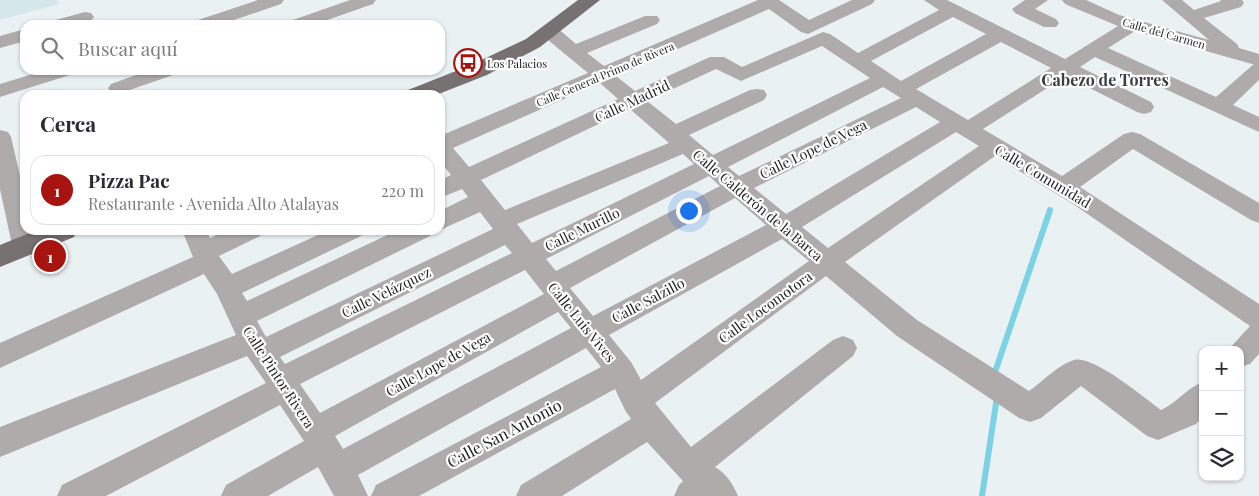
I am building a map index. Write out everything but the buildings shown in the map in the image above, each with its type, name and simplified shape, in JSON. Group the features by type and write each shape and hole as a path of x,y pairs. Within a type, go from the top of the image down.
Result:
{"main road":[{"path":"429,90 479,70 533,43 590,0"},
{"path":"0,256 51,235"}],"street":[{"path":"76,0 86,20"},
{"path":"216,20 275,0"},
{"path":"310,20 367,0"},
{"path":"769,1 808,28 866,0"},
{"path":"932,0 1144,107"},
{"path":"1039,0 1020,9 1050,23"},
{"name":"Calle del Carmen","path":"1071,0 1132,25 1253,58"},
{"path":"1171,0 1191,16 1253,58 1219,106"},
{"path":"1191,16 1235,3 1229,0"},
{"name":"Calle General Primo de Rivera","path":"445,143 769,1"},
{"path":"857,61 953,10"},
{"path":"574,51 651,20"},
{"name":"Calle Salzillo","path":"325,449 590,332 785,226 1065,68 1132,25"},
{"name":"Calle Calderón de la Barca","path":"549,30 907,328 974,369 1030,408 1077,372 1094,377 1158,426 1184,414 1199,399"},
{"path":"900,89 1001,34"},
{"path":"0,42 20,36"},
{"name":"Calle Comunidad","path":"824,38 900,89 1063,187 1096,203 1259,318"},
{"name":"Calle Madrid","path":"445,188 717,61 741,75 824,38"},
{"path":"1094,49 1259,125"},
{"path":"0,92 51,75"},
{"path":"116,84 150,75"},
{"name":"Calle Murillo","path":"73,496 529,256 711,165 900,89"},
{"name":"Calle Lope de Vega","path":"237,496 325,449 557,291 737,187 900,89"},
{"name":"Calle Velázquez","path":"0,442 505,227 679,139 757,94"},
{"path":"0,138 11,165 20,220"},
{"path":"1063,187 1132,139 1157,159 1259,214"},
{"name":"Calle Locomotora","path":"532,496 642,412 826,262 994,146"},
{"name":"Calle Luis Vives","path":"445,151 621,370 642,412 703,485"},
{"path":"445,219 484,200"},
{"path":"22,235 24,245"},
{"path":"0,356 202,248 237,235"},
{"path":"227,288 341,235"},
{"path":"252,336 413,235"},
{"name":"Calle Pintor Rivera","path":"202,248 227,288 252,336 325,449 352,496"},
{"path":"1244,351 1259,335"},
{"path":"703,485 843,348"},
{"name":"Calle San Antonio","path":"388,496 621,370"}],"shaded area":[{"path":"0,0 57,0 59,4 0,20"}],"waterway":[{"path":"994,375 1050,210"},
{"path":"982,496 997,397"}],"place":[{"name":"Los Palacios","path":"468,63"},
{"name":"Pizza Pac","path":"50,256"}],"district":[{"name":"Cabezo de Torres","path":"1105,79"}]}
